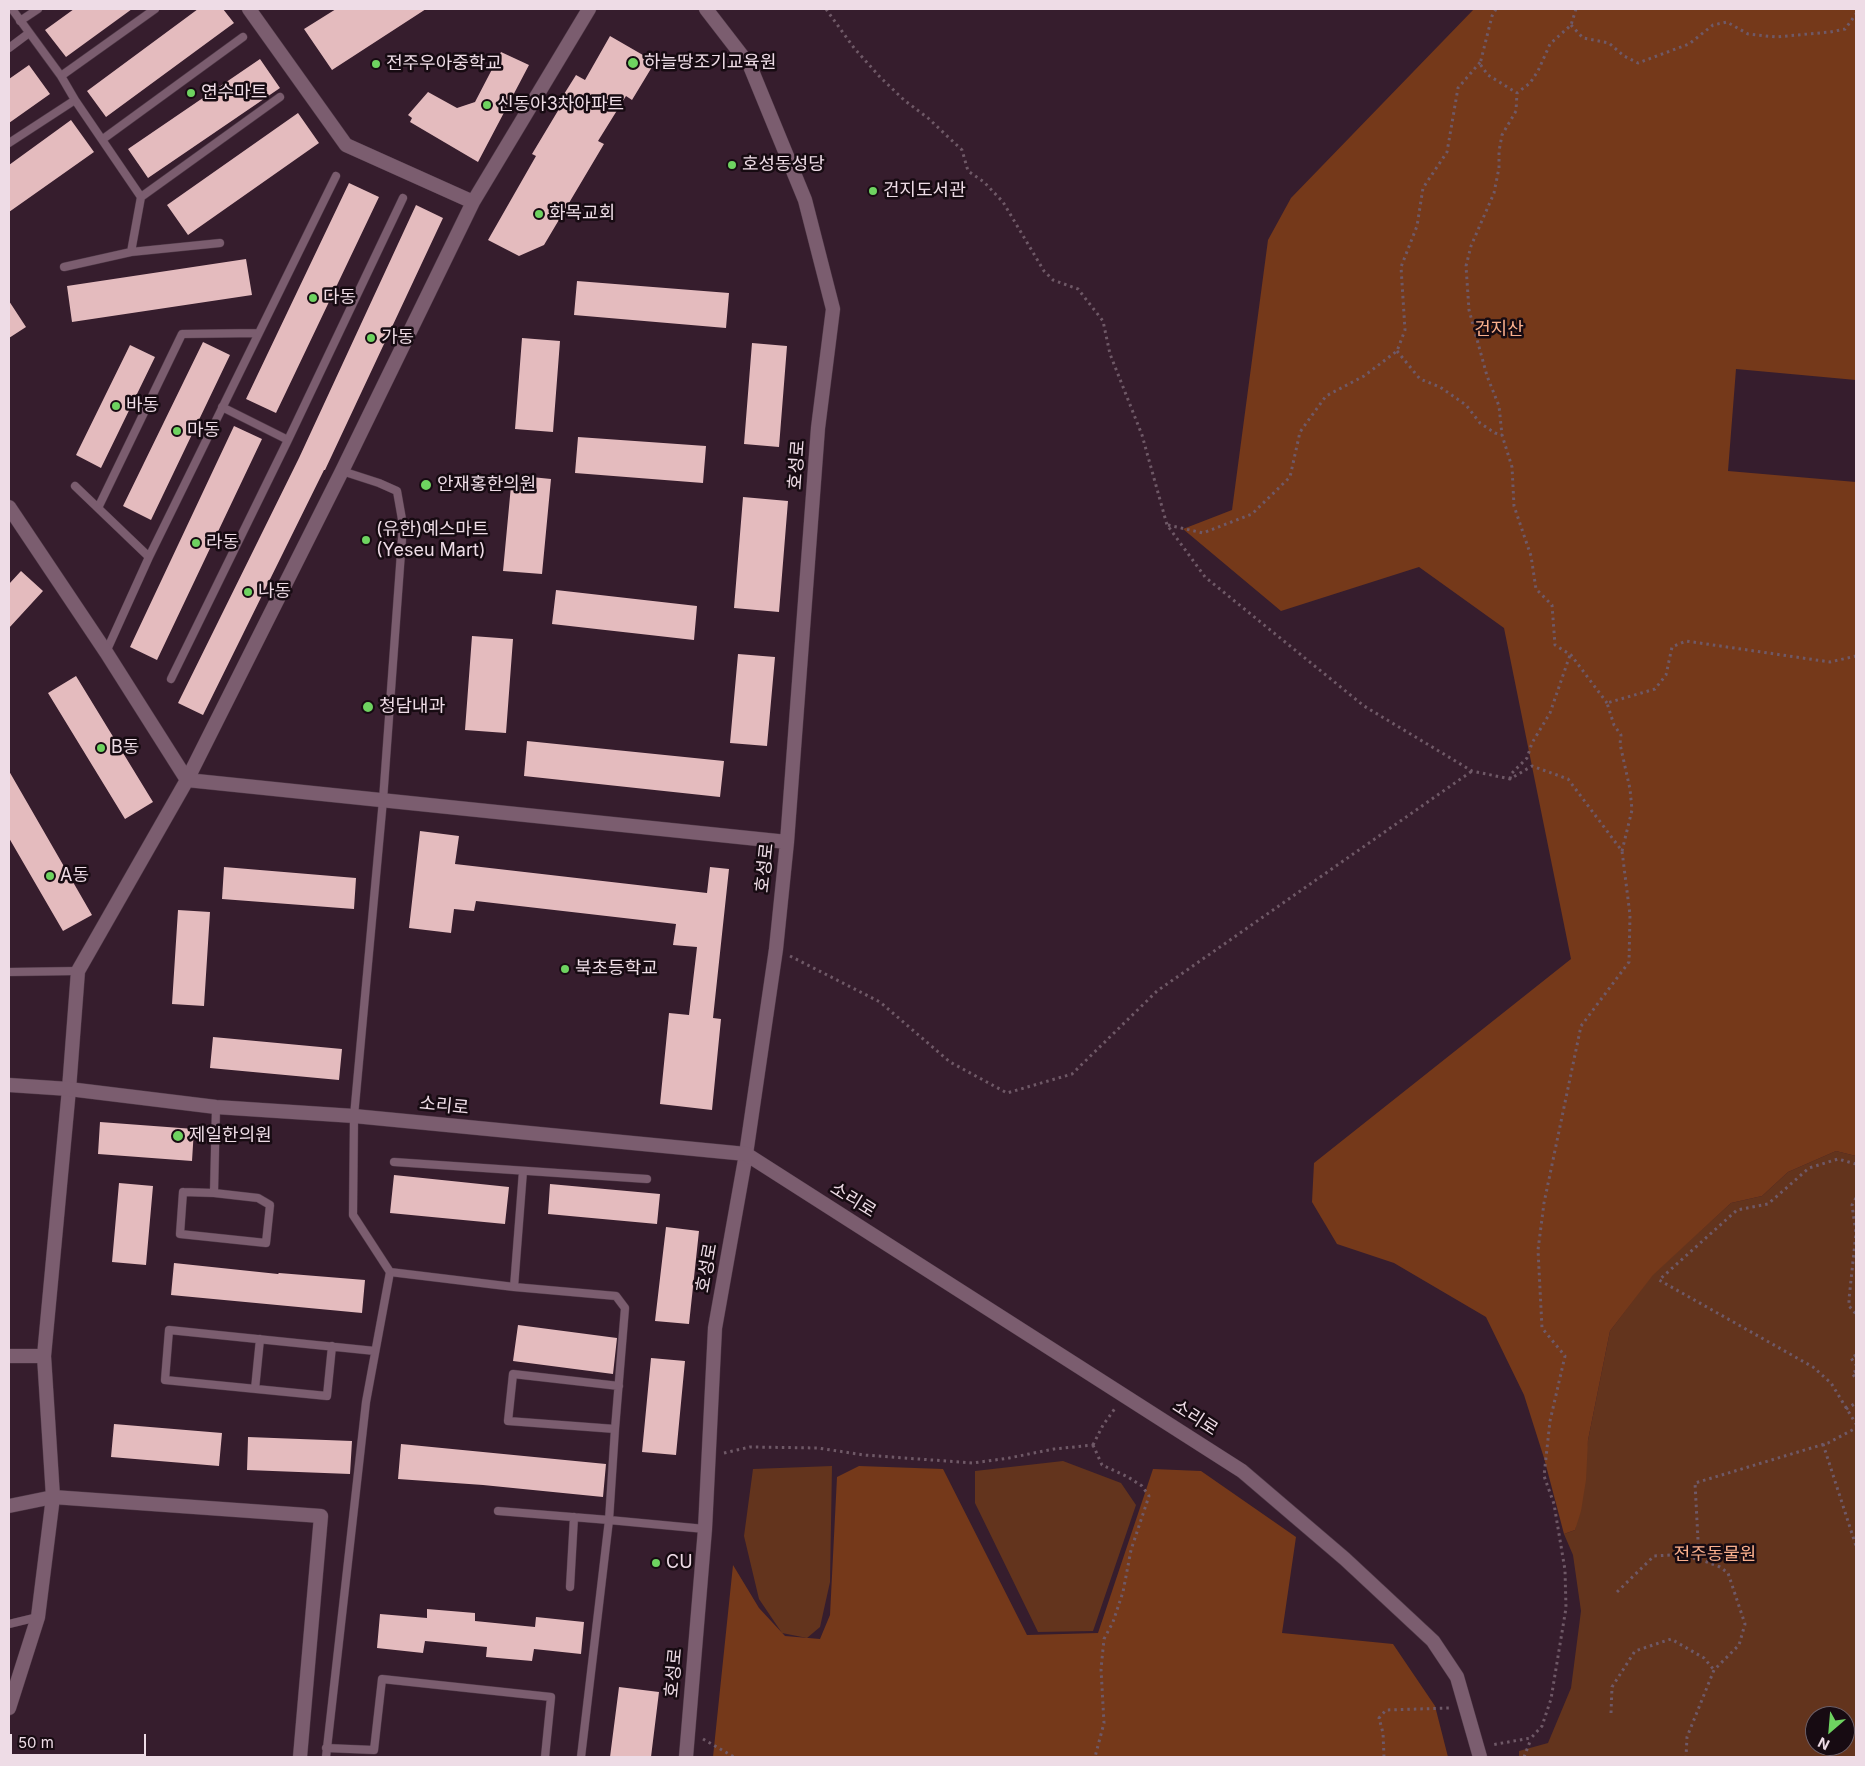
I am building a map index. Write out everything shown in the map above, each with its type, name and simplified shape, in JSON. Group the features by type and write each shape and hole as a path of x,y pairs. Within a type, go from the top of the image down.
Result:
{"street":[{"path":"249,9 346,146 473,202"},
{"path":"9,1708 38,1617 53,1496 44,1356 78,971 187,780 342,471 473,202 589,9"},
{"name":"호성로","path":"686,1757 705,1529 715,1328 746,1154 776,949 787,842 818,428 833,309 805,200 750,66 706,9"},
{"path":"9,507 106,652 187,780"},
{"path":"187,780 787,842"},
{"name":"소리로","path":"9,1085 69,1089 216,1107 354,1116 746,1154 1242,1471 1345,1559 1433,1641 1457,1677 1480,1757"},
{"path":"9,1356 44,1356"},
{"path":"9,1506 53,1496 321,1516 300,1757"}],"lane":[{"path":"12,9 61,76 75,100 103,138 141,197"},
{"path":"20,21 38,9"},
{"path":"61,76 155,9"},
{"path":"9,48 29,33"},
{"path":"103,138 243,38"},
{"path":"130,252 141,197 280,97"},
{"path":"9,143 75,100"},
{"path":"106,652 149,557 336,176"},
{"path":"171,679 288,440 403,198"},
{"path":"64,267 130,252 220,243"},
{"path":"98,508 182,334 258,333"},
{"path":"222,407 288,440"},
{"path":"326,1757 366,1402 390,1272 353,1215 354,1116 383,800 403,525 398,491 342,471"},
{"path":"75,486 149,557"},
{"path":"9,972 78,971"},
{"path":"214,1193 216,1107"},
{"path":"394,1162 647,1180"},
{"path":"514,1287 522,1171"},
{"path":"183,1192 214,1193 258,1198 270,1205 266,1243 180,1234 183,1192"},
{"path":"390,1272 514,1287 616,1296 625,1308 609,1520 581,1757"},
{"path":"332,1346 327,1396 164,1380 169,1330 332,1346 375,1351"},
{"path":"254,1389 260,1339"},
{"path":"615,1428 508,1421 513,1374 619,1386"},
{"path":"498,1511 705,1529"},
{"path":"570,1587 574,1517"},
{"path":"9,1624 38,1617"},
{"path":"326,1748 374,1750 382,1679 551,1697 545,1757"}],"path":[{"path":"826,9 854,48 880,77 962,150 968,172 984,182 1002,202 1044,271 1052,280 1078,289 1103,321 1110,354 1142,435 1167,525 1205,577 1364,706 1472,771 1510,779 1532,766 1568,778 1622,851"},
{"path":"1496,9 1492,16 1480,64 1488,75 1517,93"},
{"path":"1524,1757 1532,1738 1542,1726 1552,1699 1566,1608 1565,1570 1554,1504 1544,1476 1550,1421 1565,1356 1542,1328 1538,1250 1544,1203 1581,1026 1629,962 1630,915 1622,851 1632,810 1630,789 1620,744 1621,735 1614,725 1608,703 1570,654 1555,645 1552,605 1536,589 1531,556 1514,506 1512,467 1502,435 1499,406 1487,376 1469,310 1466,266 1471,246 1494,193 1499,168 1499,151 1502,135 1516,111 1517,93 1530,83 1538,71 1550,44 1571,25 1576,9"},
{"path":"1571,25 1583,38 1609,43 1624,56 1638,63 1689,44 1713,25 1727,22 1748,34 1776,37 1844,29 1856,14"},
{"path":"1167,525 1203,533 1252,514 1290,476 1300,432 1326,396 1364,376 1397,351 1405,330 1401,267 1417,226 1424,188 1447,152 1458,88 1482,60"},
{"path":"1397,351 1420,378 1440,387 1466,405 1480,423 1496,434 1502,435"},
{"path":"1608,703 1655,689 1666,675 1672,647 1686,641 1830,662 1856,656"},
{"path":"1510,779 1511,774 1527,758 1532,743 1550,713 1570,654"},
{"path":"776,949 880,1002 950,1062 1007,1093 1072,1074 1157,991 1472,771"},
{"path":"1699,1559 1694,1483 1823,1444 1856,1426 1831,1384 1813,1367 1659,1280 1738,1210 1768,1204 1809,1168 1838,1159 1856,1164"},
{"path":"1856,1198 1852,1205 1856,1233 1849,1306 1856,1314"},
{"path":"1856,1355 1851,1358 1856,1365"},
{"path":"1856,1371 1852,1372 1856,1379"},
{"path":"708,1457 739,1448 818,1448 864,1455 973,1463 1092,1445 1113,1411 1126,1396"},
{"path":"1846,1409 1856,1403"},
{"path":"1823,1444 1856,1546"},
{"path":"1092,1445 1102,1465 1142,1486 1149,1496 1131,1550 1123,1592 1113,1622 1104,1639 1101,1670 1104,1722 1095,1757"},
{"path":"1617,1592 1654,1556 1671,1555 1699,1559 1720,1567 1728,1573 1745,1624 1739,1645 1714,1670 1686,1737 1686,1757"},
{"path":"1611,1713 1612,1686 1635,1651 1671,1639 1704,1658 1714,1670"},
{"path":"1384,1757 1383,1734 1379,1718 1386,1710 1466,1707"},
{"path":"688,1730 734,1757"},
{"path":"1487,1738 1490,1745 1532,1738"}],"green space":[{"name":"건지산","path":"1474,9 1856,9 1856,380 1736,369 1728,471 1856,482 1856,1156 1836,1151 1788,1172 1762,1196 1731,1203 1653,1275 1610,1331 1588,1440 1586,1480 1581,1511 1575,1530 1564,1534 1544,1458 1524,1395 1486,1317 1394,1263 1337,1244 1312,1202 1314,1163 1571,959 1504,628 1419,567 1281,611 1183,529 1232,510 1268,240 1291,198"},
{"name":"전주동물원","path":"1836,1151 1856,1156 1856,1757 1519,1757 1519,1751 1548,1743 1571,1688 1581,1611 1573,1555 1564,1534 1575,1530 1588,1440 1610,1331 1653,1274 1731,1203 1762,1196 1788,1172"},
{"path":"1063,1461 1121,1483 1136,1505 1093,1631 1038,1632 975,1503 975,1471"},
{"path":"832,1466 830,1582 820,1627 807,1638 782,1633 759,1599 744,1536 753,1469"},
{"path":"859,1466 943,1469 1027,1635 1098,1633 1153,1469 1201,1471 1296,1537 1282,1633 1393,1644 1435,1706 1448,1757 713,1757 733,1565 759,1608 785,1636 820,1639 830,1615 837,1477"}],"building":[{"path":"74,9 132,9 66,57 45,30"},
{"path":"198,9 223,9 234,23 106,117 87,91"},
{"path":"336,9 426,9 332,70 304,29"},
{"path":"610,36 655,62 632,100 626,96 598,141 604,144 544,245 519,256 488,240 536,156 532,154 559,109 556,107 576,75 585,80"},
{"name":"신동아3차아파트","path":"501,52 529,65 478,162 410,122 412,118 408,115 428,92 457,108 475,102"},
{"path":"260,59 280,88 148,178 128,149"},
{"path":"29,65 50,94 9,123 9,79"},
{"path":"298,113 319,143 188,235 167,205"},
{"path":"71,120 94,152 9,212 9,165"},
{"name":"다동","path":"349,183 379,197 276,413 246,399"},
{"path":"416,205 443,218 325,470 203,715 178,703 299,458"},
{"path":"246,259 252,295 72,322 67,286"},
{"path":"577,281 729,293 726,328 574,315"},
{"path":"9,301 26,327 9,338"},
{"path":"522,338 560,341 553,432 515,429"},
{"name":"마동","path":"203,342 230,355 151,520 123,506"},
{"path":"752,343 787,346 779,447 744,444"},
{"name":"바동","path":"130,345 155,357 101,468 76,455"},
{"name":"라동","path":"234,426 262,439 157,660 130,647"},
{"path":"578,437 706,446 703,483 575,473"},
{"path":"512,475 551,479 542,574 503,571"},
{"path":"743,497 788,501 779,612 734,608"},
{"path":"21,571 43,591 9,628 9,584"},
{"path":"556,590 697,606 694,640 552,624"},
{"path":"472,636 513,639 506,733 465,730"},
{"path":"738,654 775,657 767,746 730,743"},
{"name":"B동","path":"76,676 153,802 125,819 48,693"},
{"path":"527,741 724,761 720,797 524,776"},
{"name":"A동","path":"9,771 92,915 63,931 9,838"},
{"path":"420,831 459,836 455,864 707,893 710,867 729,869 713,1018 721,1019 712,1110 660,1104 669,1013 689,1015 697,947 673,945 676,924 476,901 474,911 454,909 451,933 409,928"},
{"path":"224,867 356,878 354,909 222,899"},
{"path":"178,910 210,912 204,1006 172,1004"},
{"path":"213,1037 342,1049 339,1080 210,1068"},
{"path":"100,1122 194,1129 192,1161 98,1154"},
{"path":"394,1175 509,1187 505,1224 390,1213"},
{"path":"119,1183 153,1186 146,1265 112,1262"},
{"path":"550,1184 660,1194 657,1224 548,1214"},
{"path":"666,1227 699,1231 689,1324 655,1321"},
{"path":"174,1263 278,1274 365,1280 362,1313 171,1295"},
{"path":"518,1325 617,1338 613,1374 513,1361"},
{"path":"651,1358 685,1361 676,1455 642,1452"},
{"path":"114,1424 222,1433 219,1466 111,1457"},
{"path":"248,1437 352,1441 350,1474 247,1470"},
{"path":"401,1444 606,1464 603,1497 398,1479"},
{"path":"427,1609 475,1613 475,1621 535,1627 536,1617 584,1622 581,1654 534,1649 532,1661 486,1657 487,1647 425,1641 423,1653 377,1648 380,1614 427,1618"},
{"path":"619,1687 659,1692 651,1757 610,1757"}],"place":[{"name":"하늘땅조기교육원","path":"633,63"},
{"name":"전주우아중학교","path":"376,64"},
{"name":"연수마트","path":"191,93"},
{"name":"신동아3차아파트","path":"487,105"},
{"name":"호성동성당","path":"732,165"},
{"name":"건지도서관","path":"873,191"},
{"name":"화목교회","path":"539,214"},
{"name":"다동","path":"313,298"},
{"name":"가동","path":"371,338"},
{"name":"바동","path":"116,406"},
{"name":"마동","path":"177,431"},
{"name":"안재홍한의원","path":"426,485"},
{"name":"(유한)예스마트 (Yeseu Mart)","path":"366,540"},
{"name":"라동","path":"196,543"},
{"name":"나동","path":"248,592"},
{"name":"청담내과","path":"368,707"},
{"name":"B동","path":"101,748"},
{"name":"A동","path":"50,876"},
{"name":"북초등학교","path":"565,969"},
{"name":"제일한의원","path":"178,1136"},
{"name":"CU","path":"656,1563"}]}
